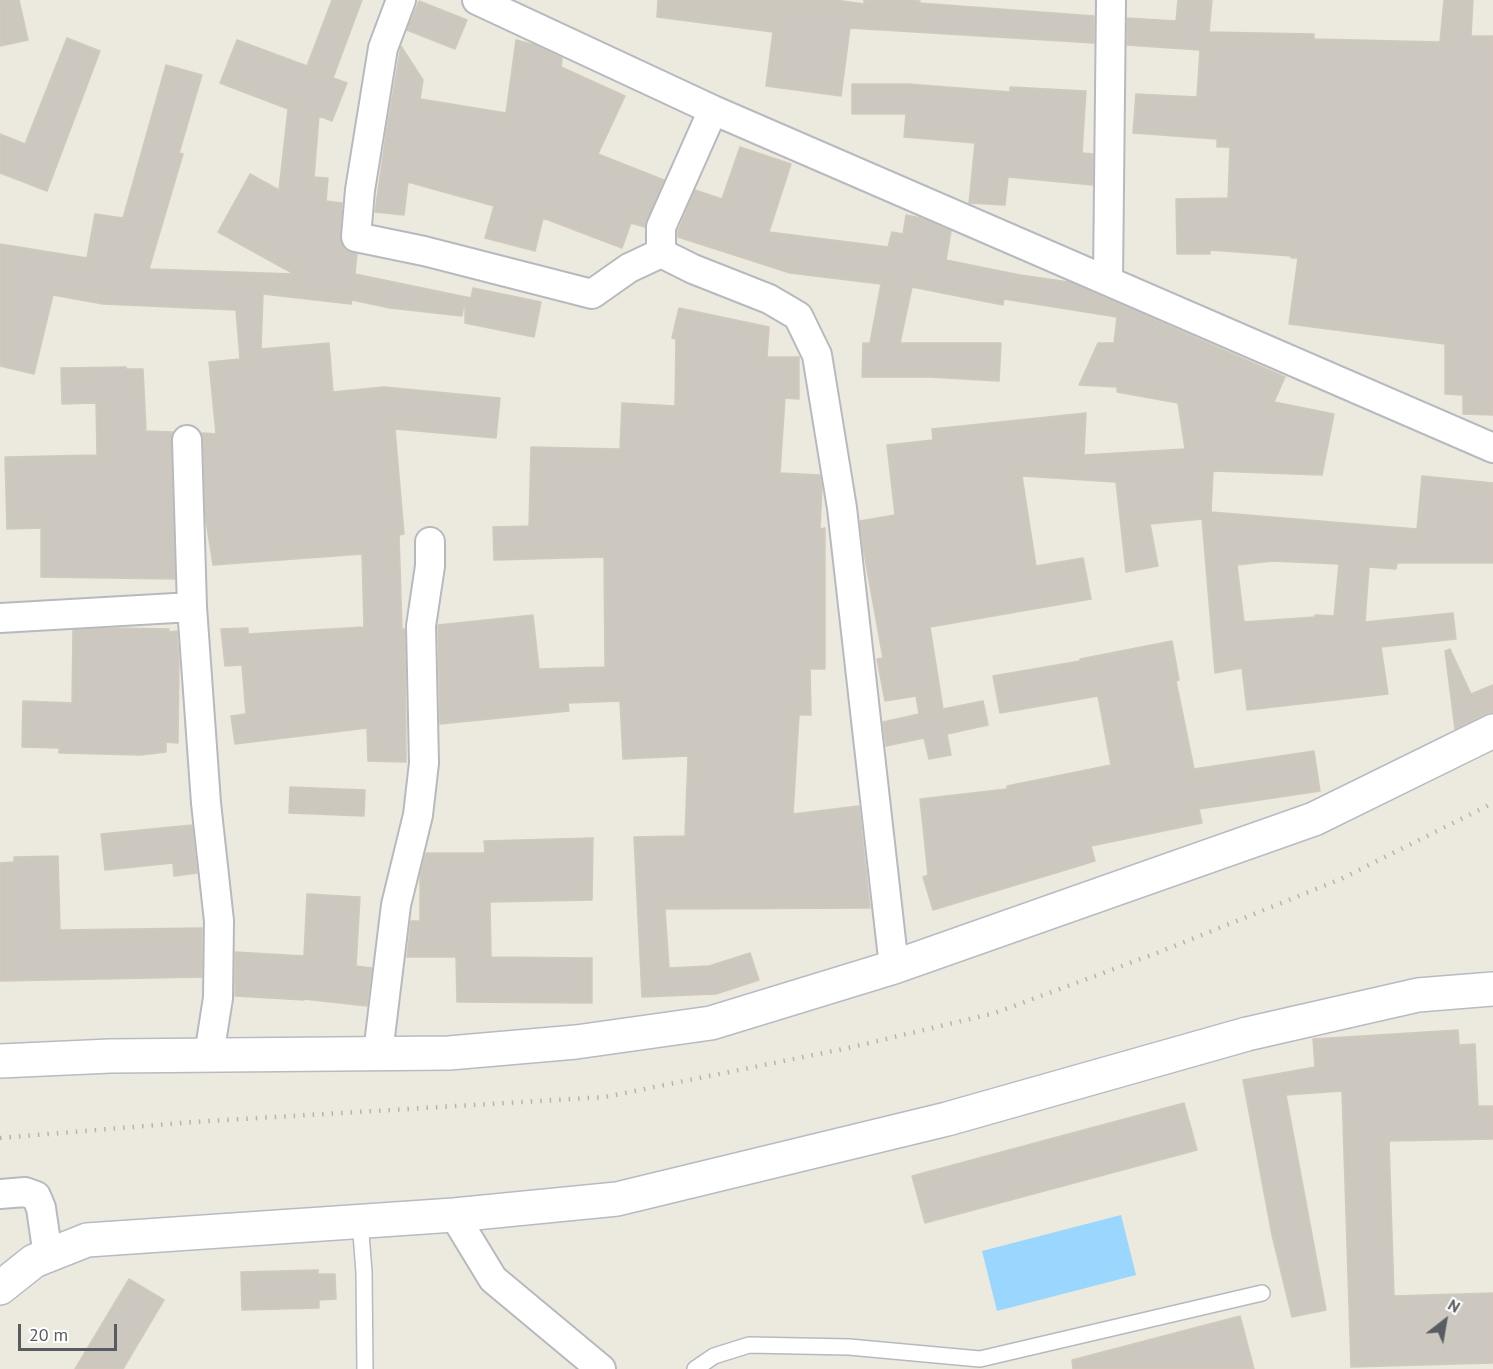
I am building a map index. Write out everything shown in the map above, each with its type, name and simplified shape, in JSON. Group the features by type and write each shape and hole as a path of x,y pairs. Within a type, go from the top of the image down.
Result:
{"main road":[{"path":"0,1061 110,1056 448,1053 576,1042 711,1023 894,967 1314,819 1493,731"},
{"path":"0,1288 34,1261 87,1240 454,1215 617,1199 946,1119 1246,1034 1418,995 1493,989"}],"street":[{"path":"401,0 383,48 360,190 356,237 435,254 592,294 629,268 661,253"},
{"path":"477,0 713,110 1493,448"},
{"path":"1108,280 1111,0"},
{"path":"661,253 662,226 713,110"},
{"path":"661,253 693,269 769,299 798,316 817,355 842,508 894,967"},
{"path":"187,440 192,607 206,803 219,921 218,998 209,1055"},
{"path":"378,1053 396,905 418,815 424,763 421,626 430,566 430,542"},
{"path":"0,618 192,607"},
{"path":"0,1194 25,1192 36,1196 41,1208 48,1256"},
{"path":"454,1215 493,1279 601,1369"}],"lane":[{"path":"360,1221 364,1272 365,1369"},
{"path":"695,1369 714,1356 749,1345 849,1347 980,1359 1262,1293"}],"water":[{"path":"1121,1215 1136,1275 997,1311 982,1251"}],"building":[{"path":"0,0 19,0 28,40 0,46"},
{"path":"332,0 362,0 333,78 347,83 332,121 319,116 314,177 328,178 326,201 342,203 341,243 346,250 357,254 355,274 471,298 473,288 541,302 534,337 465,323 465,297 462,316 390,308 352,300 351,304 263,294 261,349 329,343 333,392 384,387 500,398 496,438 395,429 404,534 399,535 402,629 405,629 406,762 368,761 367,728 235,744 231,716 246,714 242,665 225,666 221,629 248,628 248,634 364,627 362,554 213,565 206,521 202,433 216,434 209,362 240,359 236,310 103,304 53,295 34,374 0,366 0,244 87,258 95,214 123,218 166,65 202,75 179,153 183,154 149,269 294,274 218,232 250,174 279,190 288,109 220,83 237,40 307,66"},
{"path":"658,0 835,0 864,4 864,0 900,0 1094,16 1094,43 850,28 841,96 766,86 773,32 657,17"},
{"path":"1178,0 1212,0 1209,32 1314,34 1314,39 1440,42 1444,0 1473,0 1471,36 1493,36 1493,415 1463,414 1463,395 1445,394 1445,344 1289,324 1298,258 1210,250 1210,254 1177,254 1176,199 1228,198 1230,147 1217,147 1217,139 1133,133 1136,94 1197,97 1200,50 1127,45 1127,18 1176,21"},
{"path":"419,1 467,20 455,49 407,30"},
{"path":"67,38 100,51 47,191 0,173 0,134 25,144"},
{"path":"516,40 535,45 562,58 561,67 625,96 598,154 664,180 645,227 631,223 622,248 543,218 535,251 485,238 494,206 408,182 404,215 375,212 401,46 423,80 420,99 506,113"},
{"path":"852,84 908,84 1010,92 1010,87 1086,91 1082,153 1093,154 1093,185 1008,177 1005,205 969,203 975,143 904,137 906,114 852,114"},
{"path":"740,147 791,164 769,232 888,247 892,232 903,234 906,215 921,218 951,231 946,260 1069,282 1285,377 1274,402 1334,414 1322,475 1213,471 1211,512 1417,529 1422,476 1493,483 1493,563 1397,563 1396,569 1369,567 1365,622 1453,613 1456,639 1381,647 1388,694 1247,710 1242,668 1215,673 1202,519 1150,524 1158,566 1126,572 1116,482 1022,476 1036,566 1083,558 1091,599 930,627 943,709 983,701 988,725 947,734 951,755 929,759 924,738 886,746 883,722 919,714 916,696 885,701 877,659 883,658 863,547 860,521 895,515 887,445 933,440 932,429 1086,413 1084,455 1185,449 1178,403 1117,392 1117,387 1079,385 1098,343 1114,343 1117,317 1004,299 1003,305 912,287 900,343 1001,343 999,381 929,377 862,377 863,343 870,343 881,284 790,273 678,237 678,231 695,190 722,199","holes":["1272,561 1339,564 1334,616 1315,615 1315,617 1244,622 1237,565"]},
{"path":"679,308 769,327 767,357 799,357 799,399 785,398 780,473 820,475 822,487 820,529 825,528 825,669 810,669 811,715 799,715 793,814 859,806 870,908 665,909 669,968 709,966 750,953 759,980 716,994 642,997 634,837 685,836 688,756 623,759 620,701 568,703 569,711 440,724 438,625 533,615 539,669 605,667 604,557 494,560 493,527 529,526 531,447 620,449 622,403 675,406 676,339 672,338"},
{"path":"126,367 126,369 143,369 146,431 173,432 171,440 175,579 41,577 41,528 7,529 5,457 97,455 96,403 62,404 61,368"},
{"path":"118,628 177,631 178,743 166,742 166,752 140,755 59,753 59,748 22,747 23,701 72,703 73,630"},
{"path":"1172,641 1179,680 1176,681 1194,769 1314,751 1320,791 1199,809 1202,823 1091,846 1095,861 933,910 923,877 928,875 920,799 1007,789 1007,786 1111,765 1098,696 1000,713 993,676 1080,661 1080,659"},
{"path":"1450,649 1471,694 1493,685 1493,712 1455,729 1445,651"},
{"path":"290,787 365,790 364,816 289,813"},
{"path":"192,825 197,873 174,876 173,863 105,870 101,834"},
{"path":"593,838 592,900 490,902 491,957 592,958 592,1003 457,1002 456,957 407,957 411,921 420,921 420,876 426,853 485,853 484,841"},
{"path":"58,856 60,930 202,928 202,977 0,981 0,863 14,862 14,857"},
{"path":"307,894 360,897 356,966 372,968 367,1006 304,999 235,996 235,952 304,956"},
{"path":"1458,1030 1459,1045 1475,1044 1478,1106 1493,1106 1493,1139 1389,1141 1394,1296 1493,1293 1493,1363 1351,1367 1342,1091 1286,1095 1326,1310 1292,1317 1272,1235 1243,1080 1315,1067 1313,1039"},
{"path":"1184,1103 1197,1150 925,1223 912,1176"},
{"path":"318,1270 318,1274 335,1274 336,1299 319,1300 319,1308 242,1310 241,1272"},
{"path":"129,1279 164,1300 123,1369 75,1369"},
{"path":"1240,1316 1254,1369 1073,1369 1072,1360"}],"railway":[{"path":"0,1138 193,1122 605,1097 848,1048 995,1013 1157,953 1341,879 1493,803"}]}
